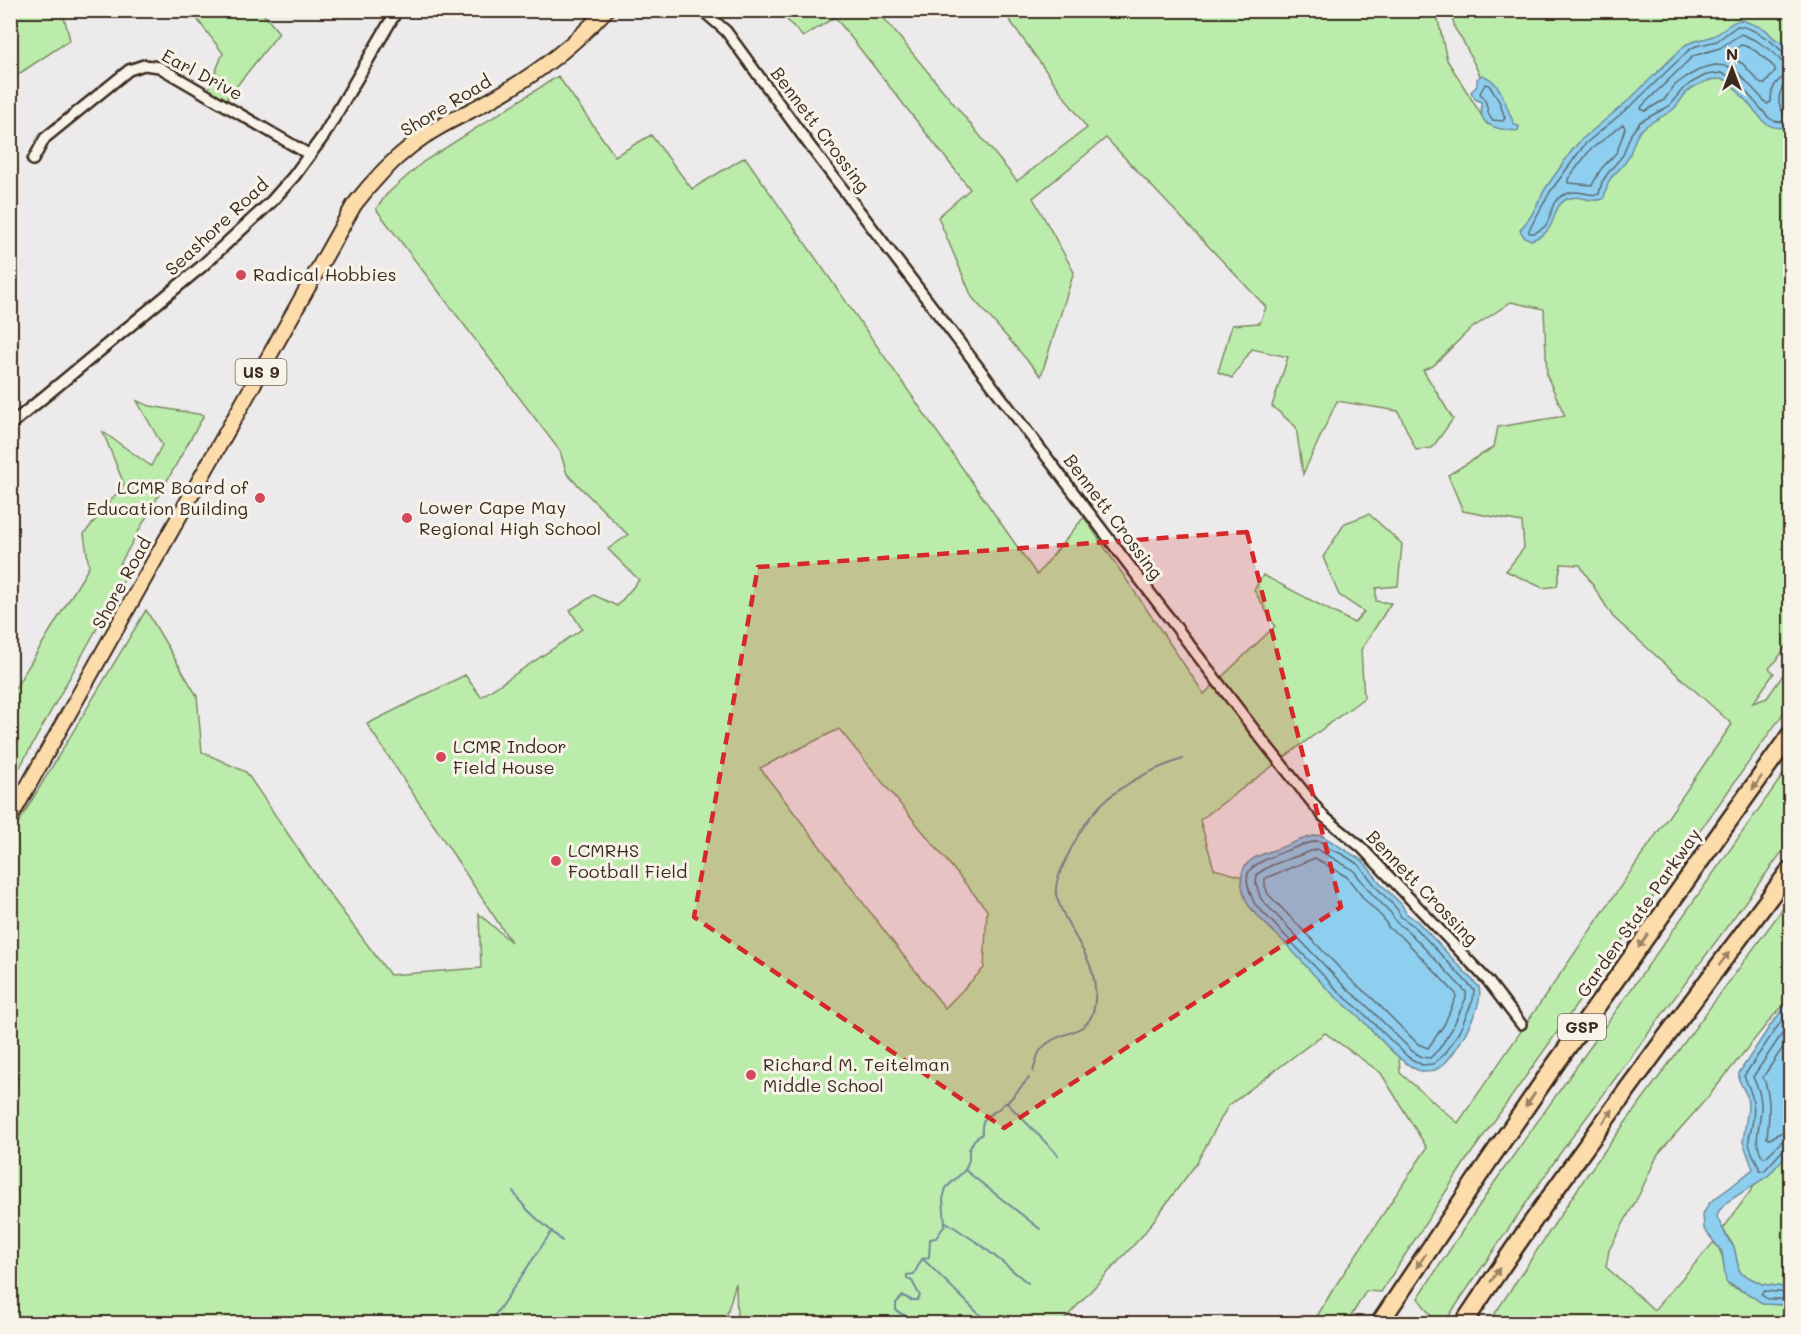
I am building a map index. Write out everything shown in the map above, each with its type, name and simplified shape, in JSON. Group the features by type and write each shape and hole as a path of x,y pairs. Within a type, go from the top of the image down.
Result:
{"highway":[{"name":"Garden State Parkway","path":"1379,1323 1552,1069 1791,735"},
{"path":"1463,1323 1592,1138 1791,870"}],"main road":[{"name":"Shore Road","path":"10,818 354,206 377,176 411,145 446,123 496,97 539,69 566,48 606,10"}],"street":[{"name":"Seashore Road","path":"10,425 225,246 271,202 310,155 337,114 397,10"},
{"name":"Bennett Crossing","path":"702,10 726,32 881,240 1259,736 1323,816 1361,847 1488,981 1521,1024"},
{"name":"Earl Drive","path":"33,160 45,138 129,70 144,64 159,67 310,155"}],"highlighted area":[{"path":"1247,532 1341,907 1004,1128 694,917 758,567"}],"green space":[{"path":"11,10 72,11 64,17 70,40 11,79"},
{"path":"191,11 261,11 279,33 223,103 207,93 223,53"},
{"path":"779,11 878,11 1017,181 1087,128 1003,11 1436,11 1447,60 1487,124 1490,125 1499,114 1455,29 1451,11 1790,11 1790,640 1769,668 1774,673 1753,703 1767,698 1790,665 1790,704 1465,1162 1381,1292 1366,1291 1347,1323 1313,1323 1427,1148 1381,1073 1325,1033 1228,1106 1196,1164 1142,1236 1061,1323 737,1323 736,1282 727,1314 730,1323 11,1323 10,1116 13,1113 18,1074 10,1065 11,835 146,610 197,696 202,752 246,772 322,884 390,975 481,968 479,914 511,942 367,724 465,675 481,697 582,629 570,610 594,595 617,606 639,580 608,549 628,535 567,474 560,451 376,209 387,194 423,162 558,76 615,156 651,135 692,189 745,157 1037,575 1084,517 1204,694 1275,626 1254,590 1263,575 1354,623 1364,612 1339,595 1323,557 1345,523 1369,514 1402,544 1398,586 1376,588 1376,601 1391,603 1361,650 1364,698 1200,820 1214,869 1243,877 1249,906 1399,1057 1400,1073 1458,1123 1732,724 1613,617 1580,565 1561,564 1557,586 1543,588 1506,571 1524,548 1522,522 1463,511 1448,475 1494,447 1498,427 1565,416 1547,376 1544,309 1511,302 1469,330 1433,366 1423,370 1453,419 1432,448 1416,450 1398,411 1337,401 1303,474 1296,427 1272,406 1288,357 1252,349 1232,378 1218,372 1232,325 1260,323 1266,307 1106,138 1033,198 1074,272 1041,376 972,297 938,217 970,189 835,17 803,37","holes":["839,729 987,910 984,968 945,1008 760,768"]},
{"path":"137,401 150,406 204,415 120,564 126,576 11,783 11,695 89,567 84,534 124,484 103,432 151,466 162,445"},
{"path":"1790,765 1790,841 1561,1152 1444,1323 1436,1323 1418,1298 1494,1183"},
{"path":"1790,899 1790,999 1774,1015 1708,1097 1658,1154 1609,1250 1606,1267 1654,1310 1714,1242 1722,1257 1728,1285 1751,1295 1763,1304 1790,1305 1790,1323 1488,1324 1589,1172"},
{"path":"1790,1136 1790,1288 1762,1284 1742,1274 1734,1247 1723,1229"}],"water":[{"path":"1742,20 1765,29 1775,39 1783,42 1790,52 1790,85 1784,99 1790,113 1790,127 1774,127 1765,123 1729,81 1718,79 1695,86 1671,111 1640,131 1628,159 1609,180 1603,199 1572,197 1567,199 1561,203 1547,231 1531,240 1524,237 1520,230 1531,216 1545,189 1581,140 1630,99 1685,45 1713,36 1734,22"},
{"path":"1482,75 1495,84 1499,90 1515,125 1519,126 1518,131 1498,128 1488,124 1482,117 1481,102 1475,99 1471,92 1477,86 1477,79"},
{"path":"1321,835 1363,861 1402,905 1406,913 1418,922 1479,987 1478,1005 1465,1034 1449,1059 1431,1072 1424,1072 1407,1064 1388,1048 1356,1014 1324,986 1258,917 1248,903 1242,889 1242,873 1249,862 1303,839"},
{"path":"1790,1000 1790,1151 1768,1176 1727,1202 1717,1217 1734,1247 1742,1274 1762,1284 1790,1288 1790,1305 1763,1304 1726,1282 1722,1252 1704,1229 1703,1214 1710,1202 1753,1169 1743,1142 1748,1107 1747,1096 1739,1080 1739,1073"}],"waterway":[{"path":"1033,1072 1039,1053 1046,1044 1086,1024 1094,1008 1095,991 1089,963 1063,913 1056,893 1058,878 1069,853 1087,821 1109,797 1145,774 1183,759"},
{"path":"918,1324 896,1310 896,1303 903,1296 911,1300 917,1300 920,1296 912,1281 907,1279 907,1275 914,1274 922,1259 929,1257 930,1239 936,1238 945,1225 943,1199 946,1188 965,1170 969,1160 969,1150 974,1140 982,1134 983,1121 1007,1103 1029,1078"},
{"path":"1007,1103 1058,1155"},
{"path":"965,1170 1040,1229"},
{"path":"513,1191 529,1212 562,1241"},
{"path":"946,1222 981,1245 1028,1283"},
{"path":"489,1324 552,1231"},
{"path":"923,1259 985,1320"},
{"path":"1402,1315 1415,1324"}],"place":[{"name":"Radical Hobbies","path":"241,275"},
{"name":"LCMR Board of Education Building","path":"260,498"},
{"name":"Lower Cape May Regional High School","path":"407,518"},
{"name":"LCMR Indoor Field House","path":"441,757"},
{"name":"LCMRHS Football Field","path":"556,861"},
{"name":"Richard M. Teitelman Middle School","path":"751,1075"}]}
